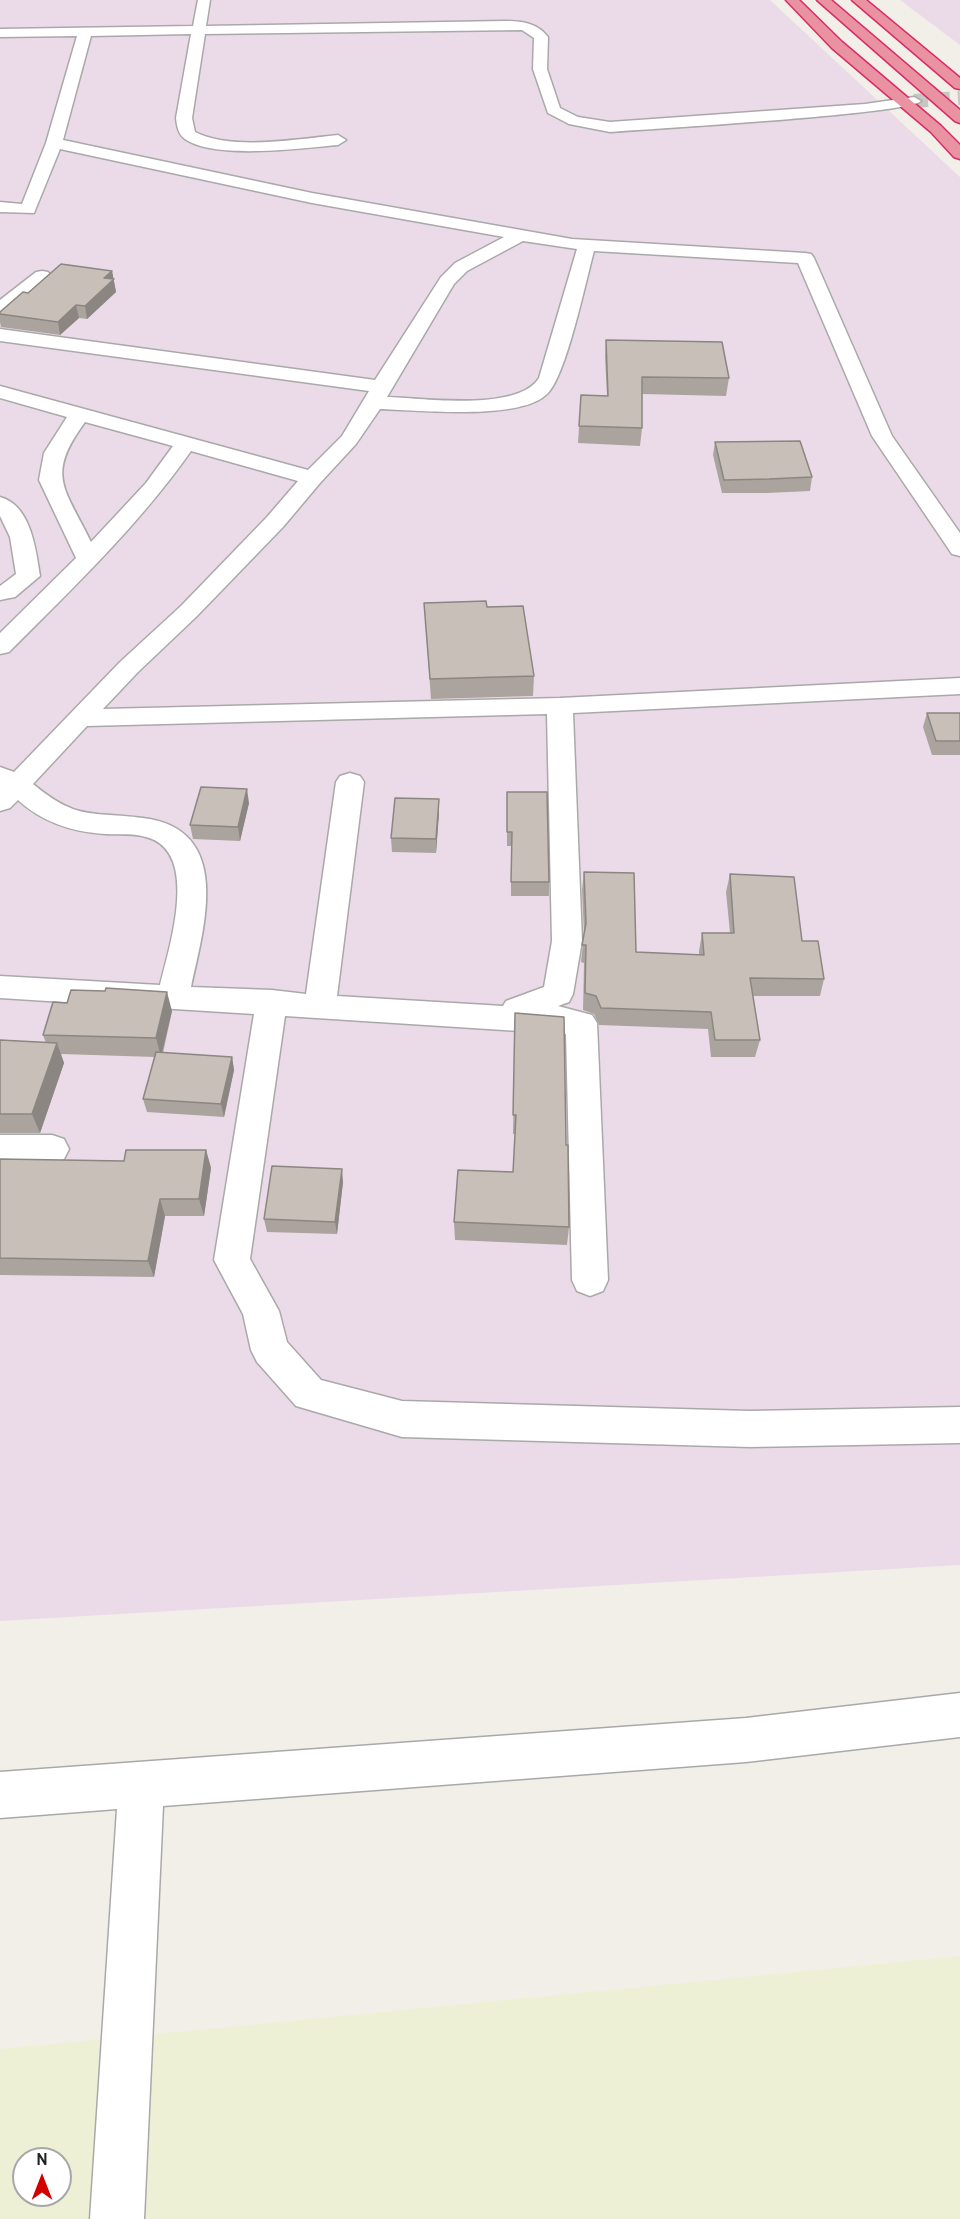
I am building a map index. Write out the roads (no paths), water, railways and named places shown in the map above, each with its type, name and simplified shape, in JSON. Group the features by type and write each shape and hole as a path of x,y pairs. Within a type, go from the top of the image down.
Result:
{"highway":[{"path":"792,0 837,45 909,102 960,154"},
{"path":"823,0 960,118"},
{"path":"858,0 960,85"}],"street":[{"path":"204,0 184,118 185,129 191,136 219,144 249,145 338,140"},
{"path":"521,9 524,27"},
{"path":"0,33 500,25 524,27 532,29 541,37 540,69 553,110 574,121 609,127 782,116 909,102"},
{"path":"0,207 28,209 54,143 85,32"},
{"path":"54,143 312,198 521,235 587,244 805,258 882,436 960,549"},
{"path":"173,997 193,899 192,869 179,844 158,830 80,822 48,811 6,787 82,718 129,667 189,611 275,522 312,478 349,440 447,281 461,267 521,235"},
{"path":"0,335 377,395 486,405 508,403 540,392 549,378 587,244"},
{"path":"0,309 42,276"},
{"path":"0,392 312,478"},
{"path":"80,415 52,456 49,468 50,480 88,558"},
{"path":"0,647 154,488 185,444"},
{"path":"0,504 12,514 25,549 28,576 7,592 0,593"},
{"path":"82,718 560,706 960,686"},
{"path":"560,706 567,940 558,994 517,1009 581,1023"},
{"path":"320,1005 350,782"},
{"path":"0,987 272,1002 581,1023"},
{"path":"272,1002 232,1260 261,1311 270,1350 309,1394 402,1419 750,1429 960,1425"},
{"path":"581,1023 590,1280"},
{"path":"0,1149 52,1149"},
{"path":"0,1795 746,1740 960,1715"},
{"path":"117,2219 141,1785"}],"tunnel":[{"path":"914,101 960,98"}]}
